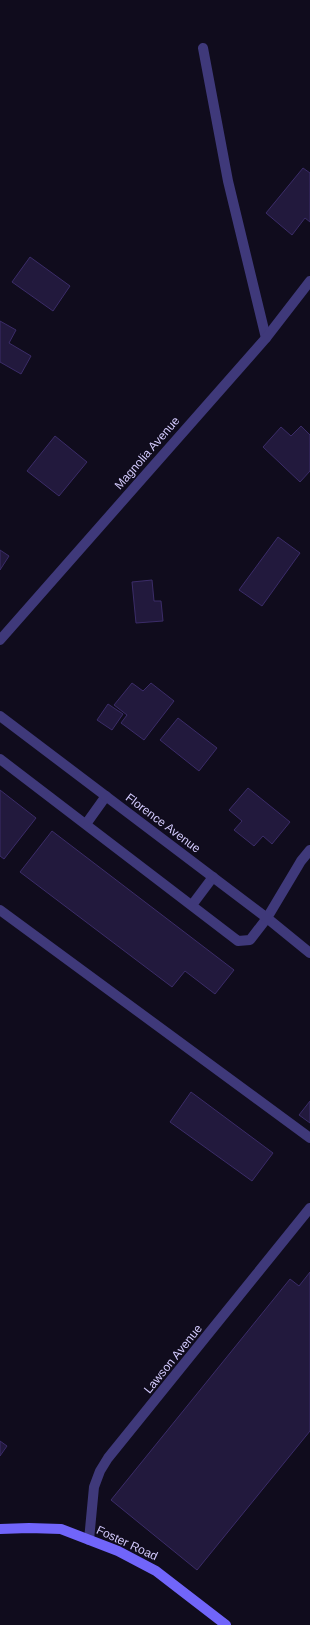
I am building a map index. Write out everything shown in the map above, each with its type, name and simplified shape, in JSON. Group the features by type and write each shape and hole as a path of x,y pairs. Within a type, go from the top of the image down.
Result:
{"street":[{"path":"203,48 228,181 266,338"},
{"name":"Magnolia Avenue","path":"0,640 266,338 310,281"},
{"name":"Florence Avenue","path":"1,719 213,877 310,953"},
{"path":"0,759 238,941 250,940 267,918 301,861 310,850"},
{"path":"86,824 106,796"},
{"path":"192,905 213,877"},
{"path":"0,910 310,1138"},
{"name":"Lawson Avenue","path":"89,1540 94,1486 100,1471 108,1458 310,1208"},
{"name":"Foster Road","path":"0,1529 61,1529 118,1551 156,1571 226,1625"}],"building":[{"path":"303,168 310,173 310,222 305,218 292,235 266,213"},
{"path":"30,257 70,286 53,311 12,282"},
{"path":"0,321 16,330 9,343 31,356 21,374 0,362"},
{"path":"301,426 310,435 310,471 300,482 263,447 281,427 291,436"},
{"path":"55,436 87,462 59,496 27,471"},
{"path":"278,537 300,553 262,606 239,590"},
{"path":"0,550 9,556 0,570"},
{"path":"152,580 154,601 161,601 163,621 136,623 132,582"},
{"path":"132,683 143,691 151,683 174,701 144,740 121,723 127,715 114,705"},
{"path":"108,704 123,714 112,730 97,720"},
{"path":"178,718 217,748 199,771 160,740"},
{"path":"248,788 290,822 272,844 263,836 254,846 234,830 242,821 229,810"},
{"path":"0,790 36,818 4,859 0,856"},
{"path":"52,831 234,970 215,994 185,971 172,987 20,872"},
{"path":"191,1092 273,1153 252,1181 170,1122"},
{"path":"310,1101 310,1123 299,1115"},
{"path":"310,1272 310,1431 197,1570 111,1500 290,1279 299,1286"},
{"path":"0,1441 7,1446 0,1456"}]}
